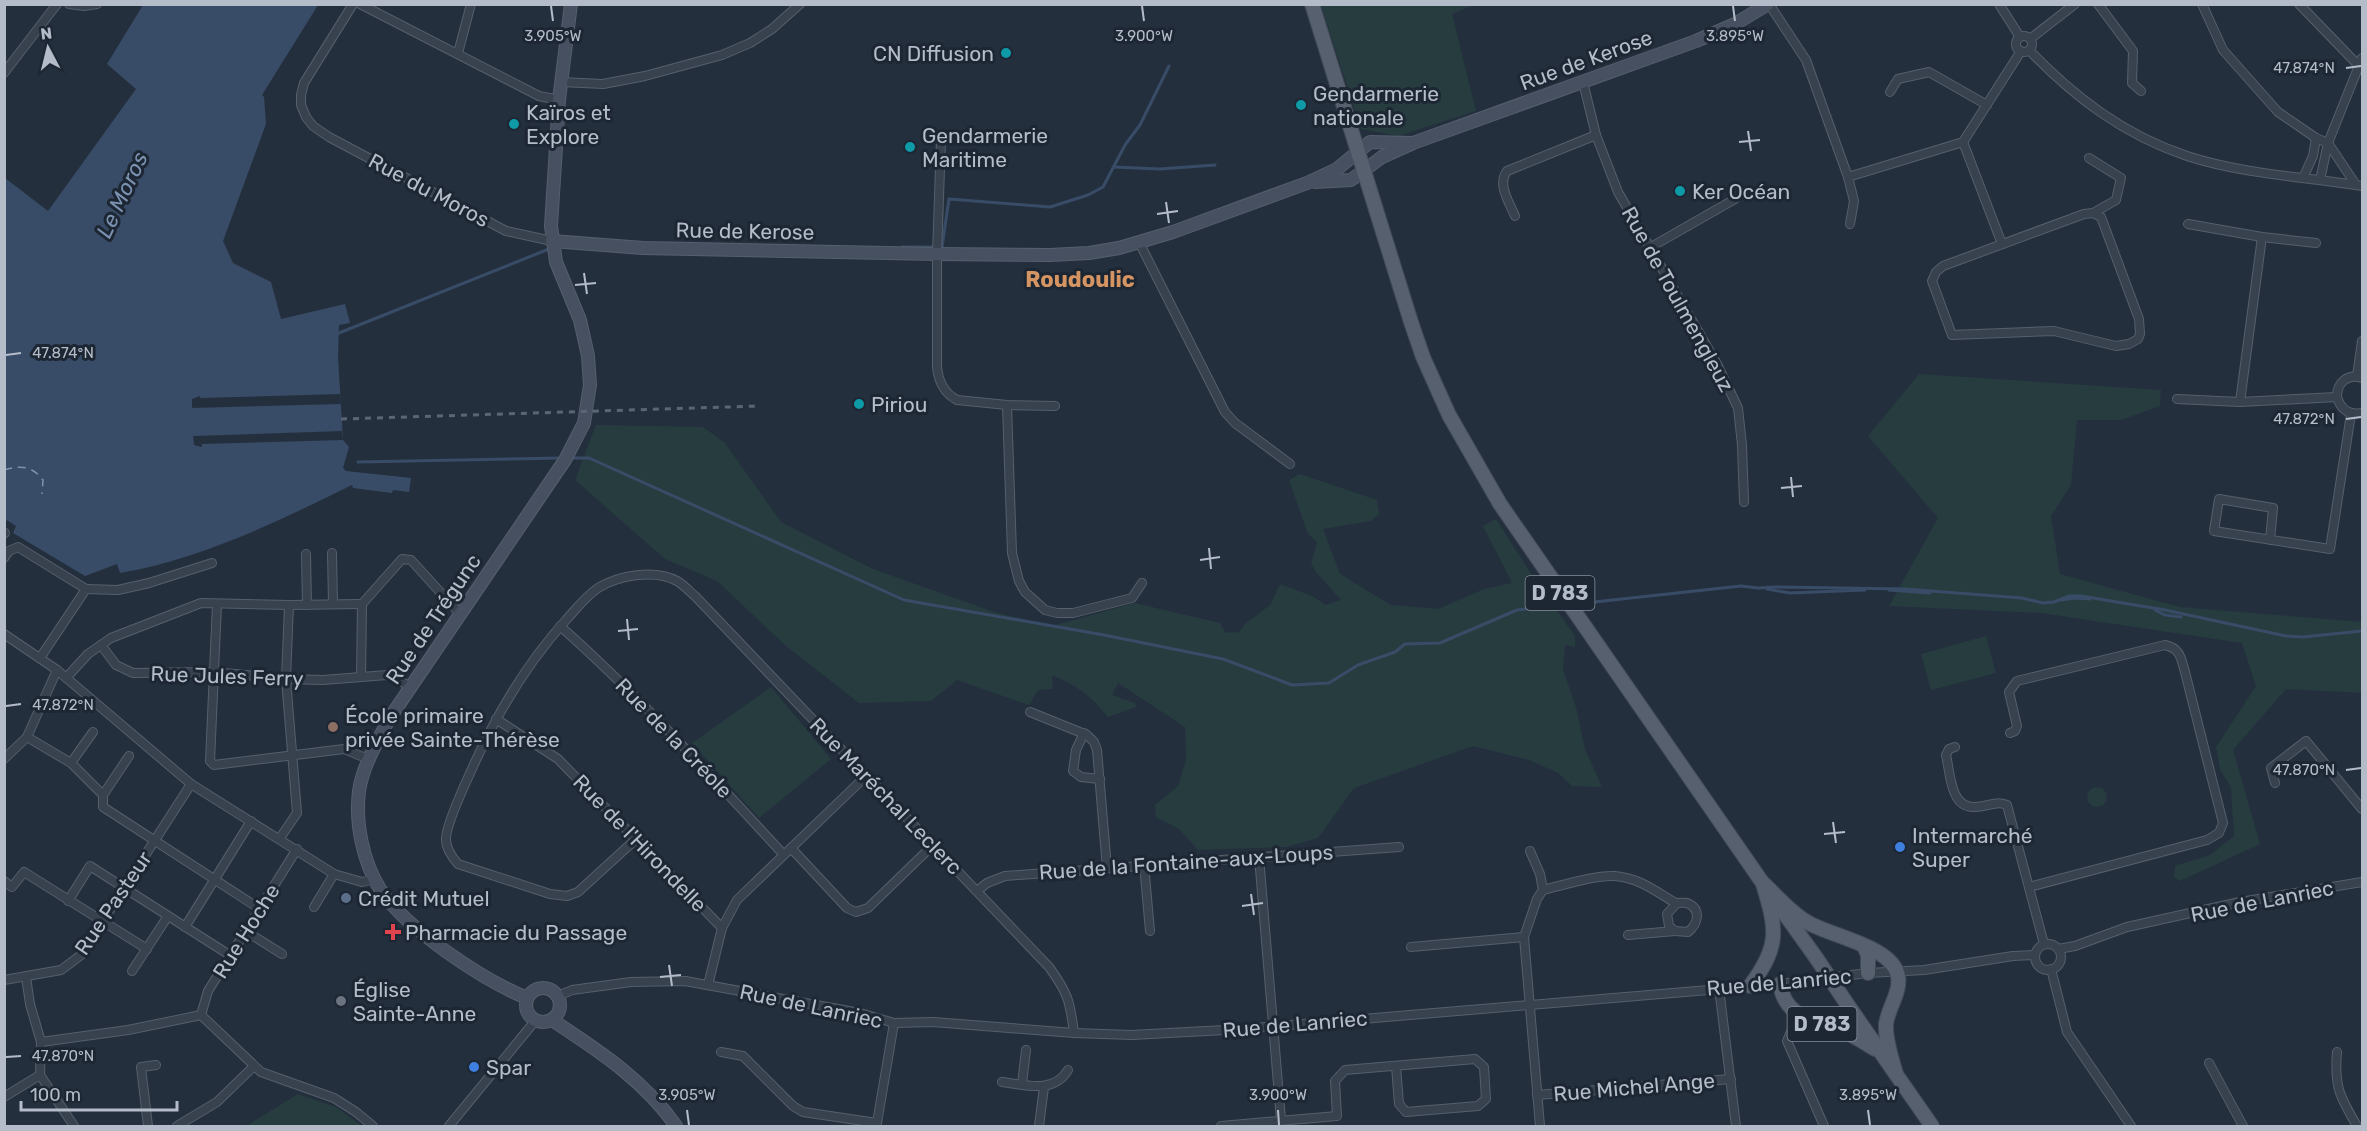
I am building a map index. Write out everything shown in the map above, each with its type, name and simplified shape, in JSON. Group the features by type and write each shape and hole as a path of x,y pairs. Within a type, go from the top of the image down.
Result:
{"main road":[{"name":"Rue de Trégunc","path":"527,998 502,988 440,946 405,917 381,890 363,845 359,820 360,789 368,759 389,719 565,460 584,423 590,385 588,356 580,320 561,275 552,241 551,197 559,100 571,4"},
{"name":"D 783","path":"1312,4 1389,255 1423,357 1449,415 1480,473 1550,579 1932,1126"},
{"name":"Rue de Kerose","path":"1307,183 1349,181 1382,157 1413,143 1696,41 1735,24 1769,4"},
{"name":"Rue de Kerose","path":"552,241 643,248 937,254 1074,254 1119,248 1139,242 1307,183 1336,169 1370,142 1413,143"},
{"name":"D 783","path":"1762,882 1805,921 1864,946 1889,960 1897,971"},
{"path":"1750,986 1770,956 1772,944 1773,919 1762,882"},
{"path":"1864,946 1868,955 1868,973"},
{"path":"1896,1074 1886,1026 1899,982 1897,971"},
{"name":"D 783","path":"1780,984 1781,993 1798,1016 1848,1034 1880,1052"},
{"path":"544,988 558,996 561,1006 556,1017 547,1022 535,1021 531,1018 526,1009 527,998 534,990 544,988"},
{"path":"552,1020 629,1073 651,1095 676,1126"}],"street":[{"path":"4,74 57,4"},
{"path":"69,4 84,6 97,4"},
{"name":"Rue du Moros","path":"353,4 304,83 301,105 313,126 329,137 506,231 552,241"},
{"path":"360,4 539,96 559,100"},
{"path":"458,53 471,4"},
{"path":"561,81 603,84 645,76 722,55 750,43 772,29 800,4"},
{"path":"1769,4 1806,60 1848,177 1854,201 1850,224"},
{"path":"1999,4 2020,37"},
{"path":"2030,39 2075,4"},
{"path":"2098,4 2133,51 2132,83 2141,91"},
{"path":"2202,4 2223,50 2278,112 2316,138 2328,143 2359,185"},
{"path":"2300,4 2361,62 2328,143 2320,180"},
{"path":"1848,177 1963,142 2025,51 2032,45 2030,39 2024,36 2016,42 2025,51 2084,102 2125,128 2162,147 2217,164 2359,185"},
{"path":"1890,92 1898,79 1929,72 1987,105"},
{"name":"Rue de Toulmengleuz","path":"1583,82 1596,135 1618,192 1717,364 1738,408 1744,502"},
{"path":"1515,216 1502,184 1507,171 1596,135"},
{"path":"2303,178 2313,156 2316,138"},
{"path":"941,140 937,254 938,366 941,383 951,397 957,400 1007,405 1055,406"},
{"path":"1963,142 2001,244"},
{"path":"2089,158 2121,178 2116,200 2093,213 2084,214 2001,244 1943,267 1936,272 1932,281 1952,335 2054,331 2116,346 2129,344 2138,339 2139,319 2101,217 2093,213"},
{"path":"1651,247 1735,199"},
{"path":"2188,224 2262,237 2316,243"},
{"path":"2240,402 2262,237"},
{"path":"1139,242 1221,405 1230,417 1290,464"},
{"path":"2362,341 2360,377 2347,378 2342,382 2337,397 2344,410 2351,414 2362,413"},
{"path":"2177,399 2240,402 2337,397"},
{"path":"1007,405 1012,553 1017,575 1025,592 1045,610 1073,614 1132,598 1142,584"},
{"path":"2270,540 2273,508 2219,499 2214,531 2270,540 2330,549 2351,414"},
{"path":"4,558 9,551 18,547 86,589 118,590 149,583 212,562"},
{"path":"332,553 333,604"},
{"path":"306,554 307,605"},
{"path":"361,677 362,604 402,559 411,560 461,615"},
{"name":"Rue Maréchal Leclerc","path":"560,626 588,596 612,581 642,575 677,581 695,596 1049,968 1065,990 1071,1004 1074,1033"},
{"path":"40,658 86,589"},
{"path":"66,678 88,654 111,638 201,603 289,606 362,604"},
{"path":"217,604 210,761 214,765 344,750 368,759"},
{"path":"280,838 297,813 286,679 289,606"},
{"path":"560,626 531,663 496,719 464,786 446,838 450,855 458,864 550,894 567,896 578,892 636,839"},
{"name":"Rue de la Créole","path":"560,626 596,658 678,741 783,854"},
{"path":"4,634 57,670 191,784 334,874 362,882 375,879"},
{"name":"Rue Jules Ferry","path":"101,645 116,665 133,673 214,672 323,680 387,675 393,676 410,687"},
{"path":"2010,733 2015,731 2017,726 2009,692 2017,681 2165,645 2179,651 2223,823 2219,833 2207,840 2029,887"},
{"path":"4,759 27,737 57,670"},
{"path":"1030,712 1084,733 1094,742 1100,779 1107,868"},
{"name":"Rue de l'Hirondelle","path":"496,719 558,759 722,928"},
{"path":"71,763 93,732"},
{"path":"1084,733 1073,758 1073,771 1081,777 1100,779"},
{"path":"27,737 71,763 103,795"},
{"path":"2275,783 2271,768 2306,741 2362,809"},
{"path":"1955,747 1949,749 1946,755 1954,793 1961,803 1972,808 1993,803 2007,805 2044,944"},
{"path":"129,756 103,795 103,807 260,909"},
{"path":"708,985 722,928 737,900 867,775"},
{"name":"Rue Pasteur","path":"4,980 61,970 81,955 191,784"},
{"path":"185,927 251,821"},
{"path":"791,848 848,908 856,912 868,908 933,845"},
{"name":"Rue de la Fontaine-aux-Loups","path":"977,891 987,883 1005,876 1399,847"},
{"name":"Rue Hoche","path":"201,1015 208,992 297,849"},
{"path":"1530,851 1540,874 1543,890 1537,899 1524,937 1540,1126"},
{"path":"1259,857 1281,1120"},
{"path":"1144,865 1150,931"},
{"path":"68,901 90,866 231,956"},
{"path":"4,881 12,887 24,872 147,949"},
{"path":"314,907 334,874"},
{"path":"1543,890 1614,876 1637,881 1654,888 1676,904"},
{"name":"Rue de Lanriec","path":"2058,949 2075,946 2127,927 2240,902 2362,882"},
{"path":"1629,934 1688,932 1698,919 1696,911 1690,905 1682,902 1669,909 1667,919 1669,926 1675,932"},
{"path":"132,970 168,916"},
{"path":"247,932 282,954"},
{"path":"1411,947 1524,937"},
{"path":"2044,944 2050,944 2058,949 2060,960 2051,969 2038,966 2035,955 2038,947 2044,944"},
{"name":"Rue de Lanriec","path":"558,996 572,990 632,982 685,981 860,1013 894,1023 933,1022 1132,1035 1273,1027 1780,984 1868,973 1924,970 2013,956 2035,955"},
{"path":"2051,969 2067,1032 2131,1126"},
{"path":"26,977 30,1004 41,1042 40,1075 74,1126"},
{"path":"1719,988 1736,1126"},
{"path":"41,1042 128,1030 201,1015 261,1072 334,1098 373,1126"},
{"path":"1798,1016 1787,1041 1824,1126"},
{"path":"449,1126 535,1021"},
{"path":"721,1052 743,1056 793,1106 803,1112 878,1125 894,1023"},
{"path":"1022,1084 1026,1050"},
{"path":"2337,1052 2335,1076 2338,1090 2357,1126"},
{"path":"1338,1126 1335,1081 1345,1070 1475,1059 1484,1067 1486,1100 1478,1106 1406,1112 1399,1104 1396,1066"},
{"path":"2209,1063 2243,1126"},
{"path":"148,1126 141,1067 156,1065"},
{"path":"177,1126 217,1102 254,1066"},
{"path":"1002,1082 1044,1087 1063,1079 1068,1070"},
{"path":"4,1097 40,1075"},
{"name":"Rue Michel Ange","path":"1537,1095 1731,1078"},
{"path":"1039,1126 1044,1087"},
{"path":"1221,1126 1337,1116"}],"green space":[{"path":"1321,5 1474,5 1452,14 1476,111 1398,136 1361,129"},
{"path":"1919,374 2161,390 2160,406 2121,420 2077,420 2071,485 2051,516 2060,574 2180,607 2362,622 2362,693 2286,689 2233,750 2260,844 2180,881 2174,877 2175,866 2210,855 2234,836 2231,787 2220,770 2216,747 2256,686 2242,643 2041,613 1889,606 1938,518 1868,436"},
{"path":"596,425 703,427 725,443 781,522 873,569 994,612 1052,626 1135,603 1220,623 1226,633 1239,632 1245,624 1270,605 1280,584 1312,596 1326,605 1341,600 1311,563 1317,542 1308,534 1289,480 1300,474 1377,500 1379,514 1371,521 1323,529 1340,574 1391,605 1438,609 1484,589 1512,583 1483,526 1496,519 1535,580 1575,636 1575,647 1565,645 1563,670 1576,707 1585,749 1602,787 1572,786 1558,773 1529,760 1473,746 1354,788 1318,838 1286,847 1198,850 1179,829 1156,817 1155,805 1178,786 1186,760 1185,727 1118,683 1112,695 1135,703 1136,707 1108,717 1083,692 1052,675 1053,689 1038,690 1029,705 957,680 931,701 859,703 786,646 717,581 665,559 575,480"},
{"path":"1986,636 1996,673 1931,690 1921,654"},
{"path":"771,687 831,759 759,818 692,743"},
{"path":"2097,787 2104,790 2107,797 2104,804 2097,807 2090,804 2087,797 2090,790"},
{"path":"298,1094 336,1107 362,1126 246,1126"}],"water":[{"name":"Le Moros","path":"143,5 318,5 262,95 266,124 223,241 233,263 271,282 281,319 345,304 350,323 339,325 338,357 343,440 349,447 343,468 346,471 411,478 409,492 393,490 392,493 353,488 352,485 268,525 210,548 150,567 120,573 117,564 85,576 13,533 16,526 7,520 5,524 5,178 48,211 136,89 107,64"}],"pier":[{"path":"340,394 341,404 192,408 192,399 200,396 200,398"},
{"path":"342,431 343,440 202,444 202,447 194,445 193,436"}],"waterway":[{"path":"902,247 942,247 949,199 1050,207 1088,195 1103,187 1125,145 1140,125 1169,66"},
{"path":"1114,167 1160,169 1215,165"},
{"path":"339,333 549,249"},
{"path":"358,462 563,458"},
{"path":"569,458 589,458 904,600 1104,635 1223,659 1292,685 1329,683 1358,665 1395,652 1405,644 1440,643 1517,610 1563,605"},
{"path":"1576,604 1741,586 1905,589 2022,598 2043,603 2054,602 2069,596 2081,596 2165,610 2286,636 2303,637 2362,631"},
{"path":"1767,589 1790,593 1865,590"},
{"path":"1889,590 1930,593"},
{"path":"2061,600 2090,599"},
{"path":"2155,610 2165,615 2181,617"}],"ferry route":[{"path":"4,470 16,467 31,469 43,480 42,494"}],"railway":[{"path":"341,419 759,406"}],"place":[{"name":"CN Diffusion","path":"1006,53"},
{"name":"Gendarmerie nationale","path":"1301,105"},
{"name":"Kaïros et Explore","path":"514,124"},
{"name":"Gendarmerie Maritime","path":"910,147"},
{"name":"Ker Océan","path":"1680,191"},
{"name":"Piriou","path":"859,404"},
{"name":"École primaire privée Sainte-Thérèse","path":"333,727"},
{"name":"Intermarché Super","path":"1900,847"},
{"name":"Crédit Mutuel","path":"346,898"},
{"name":"Pharmacie du Passage","path":"393,932"},
{"name":"Église Sainte-Anne","path":"341,1001"},
{"name":"Spar","path":"474,1067"}],"district":[{"name":"Roudoulic","path":"1080,279"}]}
